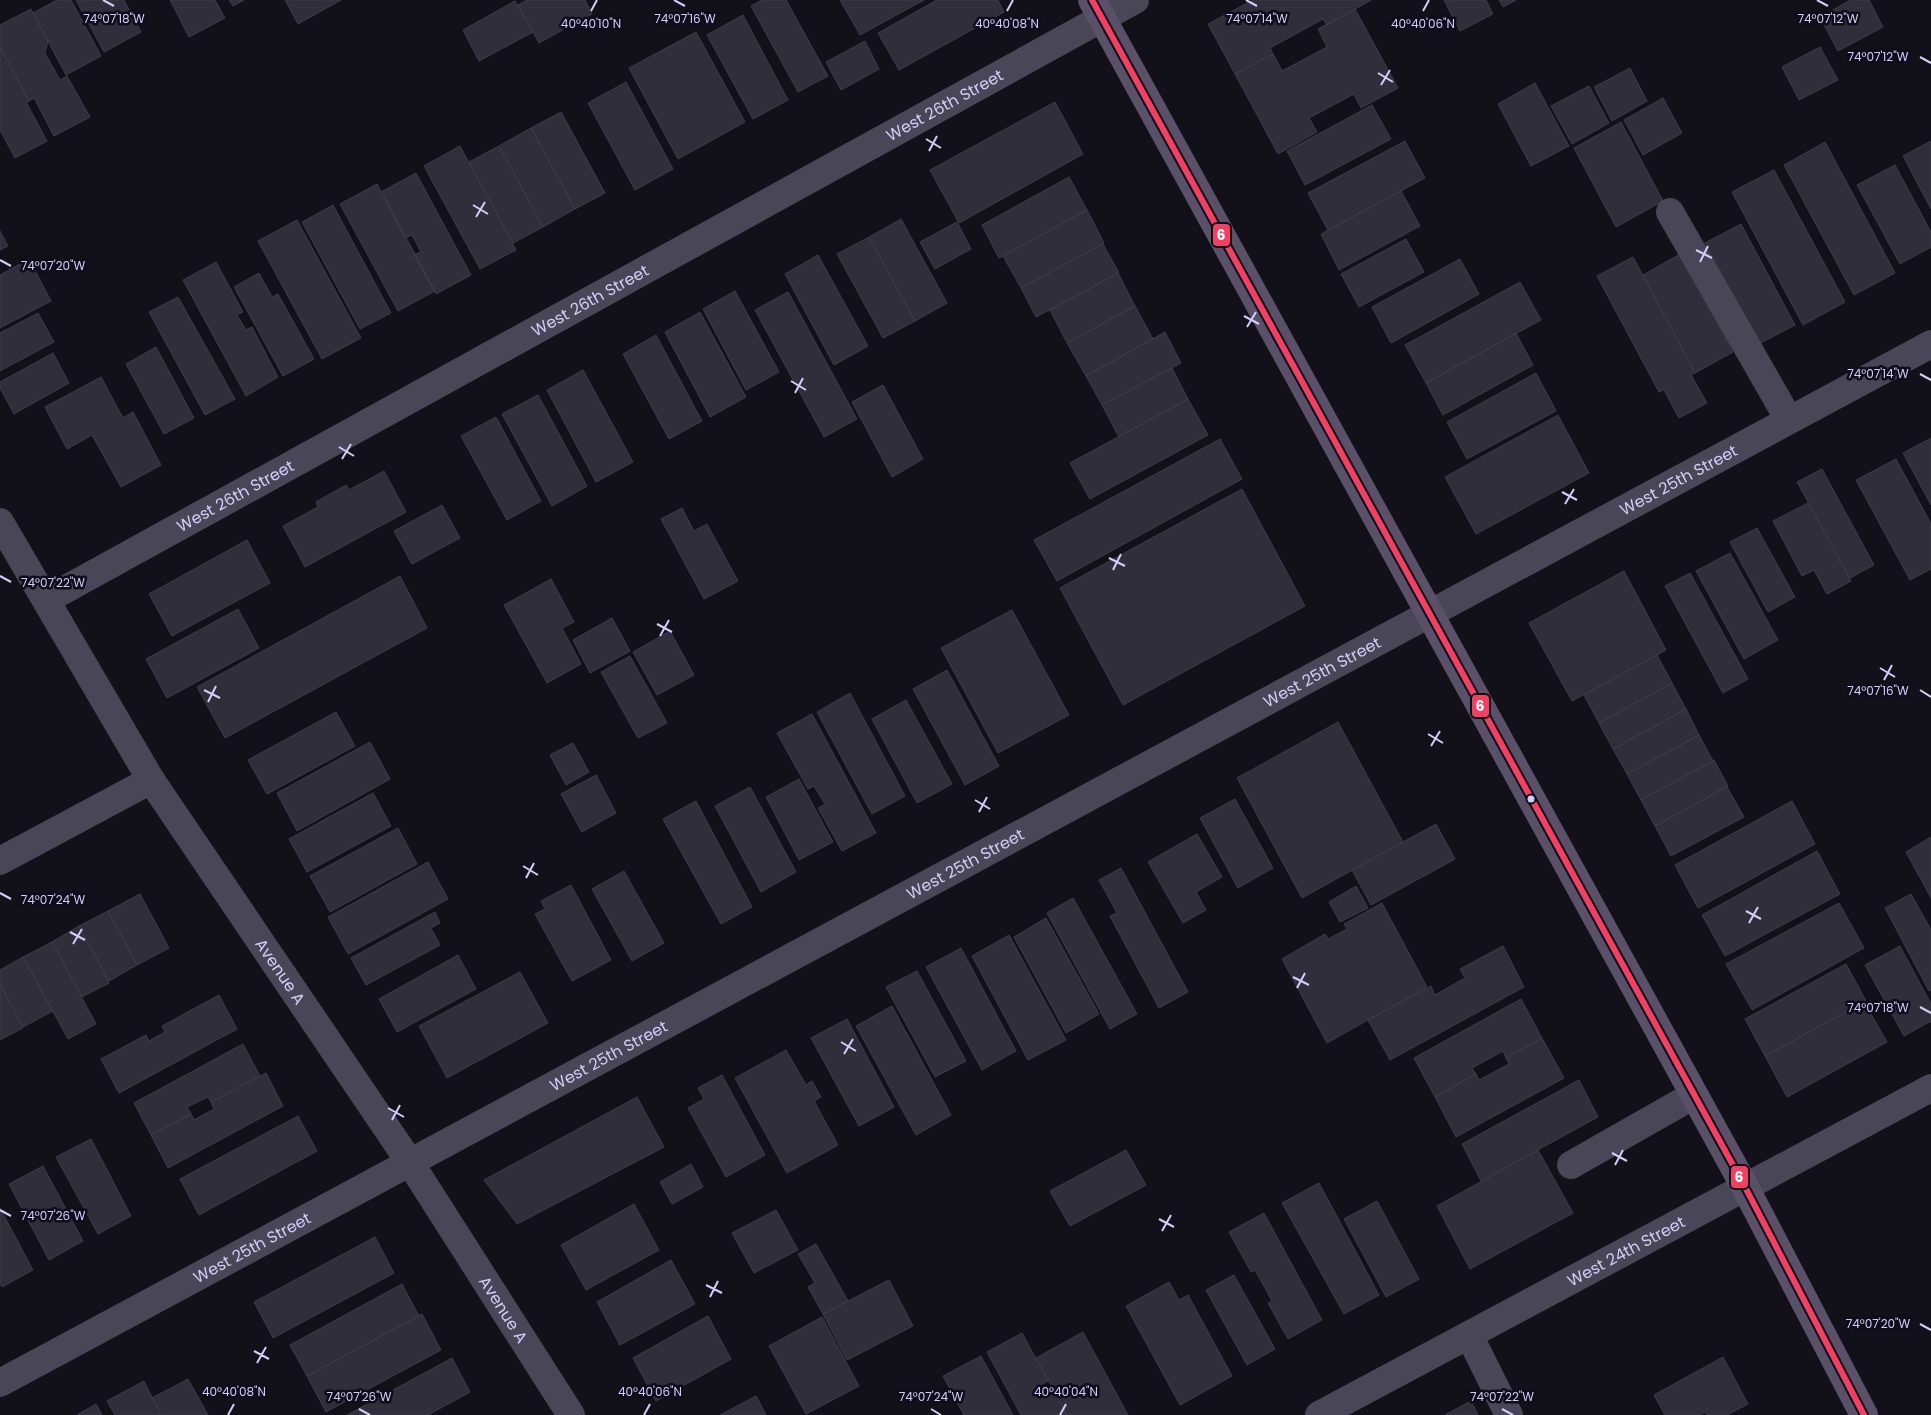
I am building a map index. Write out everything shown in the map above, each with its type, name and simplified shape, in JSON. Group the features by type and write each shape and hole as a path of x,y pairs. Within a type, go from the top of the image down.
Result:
{"main road":[{"path":"1096,9 1745,1187 1864,1415"}],"street":[{"name":"West 26th Street","path":"46,600 1096,9 1136,0"},
{"path":"1670,212 1789,420"},
{"name":"West 25th Street","path":"0,1383 409,1161 1931,344"},
{"name":"Avenue A","path":"0,522 151,780 409,1161 572,1415"},
{"path":"0,860 151,780"},
{"name":"West 24th Street","path":"1319,1415 1931,1088"},
{"path":"1571,1165 1694,1095"},
{"path":"1469,1335 1509,1415"}],"building":[{"path":"57,0 71,0 101,56 66,75 33,13"},
{"path":"76,0 124,0 141,32 104,52"},
{"path":"170,0 215,0 225,18 189,37"},
{"path":"229,0 244,0 233,6"},
{"path":"285,0 341,0 298,24"},
{"path":"527,0 585,0 592,14 539,43 518,5"},
{"path":"762,0 786,0 828,76 798,92 751,6"},
{"path":"840,0 924,0 860,35"},
{"path":"937,0 998,0 1004,12 899,70 878,33"},
{"path":"1253,0 1371,0 1327,25 1323,19 1270,48 1273,54 1235,74 1208,24"},
{"path":"1444,0 1486,0 1493,14 1460,31"},
{"path":"1499,0 1516,0 1503,7"},
{"path":"1851,0 1869,0 1883,27 1838,51 1820,17"},
{"path":"515,1 533,32 479,61 463,30"},
{"path":"31,9 48,41 45,53 60,80 67,76 90,117 54,136 34,98 29,101 0,47 0,25"},
{"path":"1355,9 1398,88 1361,108 1354,94 1309,118 1317,132 1278,154 1235,74 1273,54 1282,71 1327,47 1318,29"},
{"path":"743,15 788,100 753,119 707,35"},
{"path":"696,32 745,122 678,159 629,68"},
{"path":"865,41 879,69 841,90 826,62"},
{"path":"0,47 29,101 26,102 47,141 15,158 0,130"},
{"path":"1820,47 1838,80 1799,100 1782,67"},
{"path":"1630,68 1647,101 1612,121 1594,87"},
{"path":"626,82 673,169 635,190 588,103"},
{"path":"1535,83 1569,146 1531,166 1498,104"},
{"path":"1589,86 1609,123 1572,144 1551,106"},
{"path":"1663,98 1682,133 1643,155 1624,120"},
{"path":"1055,102 1083,154 959,223 930,170"},
{"path":"1372,105 1391,139 1305,185 1287,151"},
{"path":"561,112 605,193 575,209 531,128"},
{"path":"1621,122 1663,201 1616,227 1574,148"},
{"path":"531,128 575,209 543,227 499,146"},
{"path":"1405,141 1425,178 1328,230 1308,193"},
{"path":"1931,141 1931,209 1903,156"},
{"path":"1825,142 1895,273 1854,295 1784,165"},
{"path":"460,146 516,250 480,269 424,166"},
{"path":"499,146 543,227 513,243 469,162"},
{"path":"1895,165 1931,232 1931,247 1900,264 1857,185"},
{"path":"1774,170 1845,302 1803,325 1732,192"},
{"path":"416,173 471,275 436,294 414,255 421,252 412,235 405,238 381,192"},
{"path":"1069,177 1087,210 999,258 982,225"},
{"path":"377,184 435,291 398,311 340,204"},
{"path":"1401,191 1420,226 1339,270 1321,234"},
{"path":"333,205 391,313 360,329 302,222"},
{"path":"1087,210 1104,243 1021,288 1003,256"},
{"path":"901,219 947,303 915,321 869,237"},
{"path":"297,220 361,338 322,359 258,241"},
{"path":"957,222 971,249 935,269 920,242"},
{"path":"1741,224 1795,325 1759,344 1705,243"},
{"path":"0,231 8,246 0,250"},
{"path":"869,237 915,321 883,338 837,254"},
{"path":"1406,239 1424,272 1359,307 1341,274"},
{"path":"1103,244 1119,273 1036,317 1021,288"},
{"path":"1680,254 1733,352 1695,373 1643,275"},
{"path":"818,255 868,346 834,365 785,274"},
{"path":"1633,257 1695,373 1691,375 1707,403 1679,418 1664,390 1659,392 1597,276"},
{"path":"29,259 51,301 0,328 0,275"},
{"path":"1460,259 1479,294 1391,343 1372,307"},
{"path":"216,262 243,312 237,315 246,330 252,327 278,377 246,396 183,280"},
{"path":"259,273 272,297 278,294 314,359 283,376 234,287"},
{"path":"1118,273 1135,306 1067,343 1050,310"},
{"path":"1520,282 1541,320 1426,383 1405,345"},
{"path":"735,291 779,372 746,390 703,309"},
{"path":"788,292 857,419 824,437 755,310"},
{"path":"178,297 235,399 205,415 149,312"},
{"path":"1135,306 1153,339 1086,376 1067,343"},
{"path":"700,312 746,397 710,417 665,332"},
{"path":"38,313 54,342 0,371 0,333"},
{"path":"1165,332 1181,363 1102,405 1086,376"},
{"path":"1516,333 1533,365 1443,415 1426,383"},
{"path":"656,335 702,421 669,439 623,354"},
{"path":"156,347 194,418 164,434 126,364"},
{"path":"53,353 69,383 14,414 0,388 0,382"},
{"path":"1172,368 1188,399 1119,437 1102,405"},
{"path":"583,370 633,462 596,482 547,390"},
{"path":"1536,373 1556,411 1467,459 1447,422"},
{"path":"101,377 123,418 133,412 161,465 121,487 92,435 67,449 45,407"},
{"path":"883,385 923,459 892,477 852,402"},
{"path":"538,395 587,486 552,506 502,414"},
{"path":"1188,399 1208,435 1090,499 1070,463"},
{"path":"1558,415 1589,473 1476,534 1445,477"},
{"path":"496,417 541,501 507,520 461,436"},
{"path":"1931,438 1931,505 1903,453"},
{"path":"1220,439 1242,479 1057,581 1034,540"},
{"path":"1896,459 1931,524 1931,569 1910,580 1856,480"},
{"path":"1822,469 1874,565 1850,578 1797,482"},
{"path":"384,471 406,512 305,567 283,526 318,507 316,502 346,485 349,490"},
{"path":"1242,489 1305,606 1123,705 1060,588"},
{"path":"1808,503 1851,581 1827,594 1814,570 1802,576 1773,521"},
{"path":"442,505 460,538 412,564 394,531"},
{"path":"682,508 694,531 707,524 738,581 704,599 661,519"},
{"path":"1757,528 1795,597 1768,612 1730,542"},
{"path":"247,540 270,583 172,636 149,594"},
{"path":"1730,553 1778,640 1744,659 1696,571"},
{"path":"1624,571 1666,650 1572,701 1529,623"},
{"path":"1690,573 1748,679 1723,693 1665,586"},
{"path":"400,576 427,628 225,738 197,687"},
{"path":"551,579 574,622 562,628 581,664 547,683 504,605"},
{"path":"238,609 259,648 167,698 146,659"},
{"path":"1012,610 1069,715 998,753 941,648"},
{"path":"612,618 630,651 590,673 573,640"},
{"path":"670,631 694,675 657,695 633,652"},
{"path":"1657,655 1672,683 1599,723 1584,695"},
{"path":"630,656 667,723 638,738 601,672"},
{"path":"947,670 999,766 965,785 913,689"},
{"path":"1672,683 1686,709 1613,749 1599,723"},
{"path":"850,693 905,796 872,814 817,712"},
{"path":"906,700 952,784 917,803 872,719"},
{"path":"1686,709 1699,735 1627,774 1613,749"},
{"path":"336,712 355,746 267,794 248,760"},
{"path":"812,714 876,833 842,851 818,808 825,804 814,786 808,789 777,733"},
{"path":"1338,722 1403,842 1302,898 1237,778"},
{"path":"1699,735 1713,761 1641,800 1627,774"},
{"path":"370,742 390,779 297,831 277,793"},
{"path":"573,743 589,772 566,785 550,755"},
{"path":"1714,760 1728,786 1655,826 1641,800"},
{"path":"596,775 616,813 582,832 561,794"},
{"path":"799,779 833,842 799,860 766,797"},
{"path":"750,787 796,872 761,892 715,806"},
{"path":"1727,787 1744,817 1671,856 1655,826"},
{"path":"373,793 391,826 307,872 289,839"},
{"path":"1235,799 1273,868 1238,888 1200,818"},
{"path":"696,801 752,907 721,924 663,819"},
{"path":"1792,801 1815,844 1698,908 1675,865"},
{"path":"1436,824 1455,859 1371,905 1352,870"},
{"path":"398,828 417,864 330,912 310,876"},
{"path":"1197,834 1222,877 1196,892 1206,910 1183,923 1148,862"},
{"path":"1931,837 1931,898 1906,852"},
{"path":"1817,851 1840,894 1725,956 1702,915"},
{"path":"428,862 448,899 348,954 328,917"},
{"path":"1121,868 1188,992 1159,1008 1110,916 1117,913 1099,880"},
{"path":"624,871 664,943 632,961 592,889"},
{"path":"571,885 611,960 572,981 535,914 545,909 541,901"},
{"path":"1356,886 1368,908 1340,922 1329,902"},
{"path":"140,894 169,948 137,965 108,911"},
{"path":"1911,894 1931,930 1931,990 1929,991 1885,908"},
{"path":"1073,898 1137,1014 1110,1029 1047,913"},
{"path":"1382,903 1427,987 1327,1043 1282,959 1325,934 1328,939 1347,929 1344,924"},
{"path":"1839,903 1864,948 1752,1010 1726,964"},
{"path":"108,911 137,965 109,981 79,926"},
{"path":"435,912 440,923 431,928 440,945 366,985 351,958"},
{"path":"1046,918 1099,1014 1066,1033 1014,937"},
{"path":"79,926 109,983 82,997 52,942"},
{"path":"1009,935 1066,1040 1028,1060 972,956"},
{"path":"52,942 96,1024 68,1039 23,957"},
{"path":"1503,946 1524,987 1390,1060 1368,1020 1431,986 1435,995 1465,978 1460,969"},
{"path":"1900,946 1931,1004 1931,1021 1904,1036 1865,965"},
{"path":"961,948 1016,1051 982,1070 926,967"},
{"path":"458,955 476,989 397,1032 379,999"},
{"path":"23,957 53,1011 23,1027 0,984 0,970"},
{"path":"1846,964 1866,1001 1765,1056 1745,1019"},
{"path":"917,971 966,1061 935,1077 886,987"},
{"path":"520,972 548,1023 447,1078 419,1026"},
{"path":"0,984 23,1028 0,1040"},
{"path":"219,995 237,1029 119,1093 101,1059 146,1035 149,1041 165,1032 162,1026"},
{"path":"1521,999 1542,1038 1506,1058 1503,1051 1472,1068 1476,1074 1435,1097 1414,1058"},
{"path":"1864,1002 1887,1042 1787,1097 1765,1056"},
{"path":"892,1006 951,1115 916,1135 856,1026"},
{"path":"847,1019 894,1107 859,1126 811,1038"},
{"path":"1542,1038 1564,1078 1456,1137 1435,1097 1476,1074 1479,1080 1509,1064 1506,1058"},
{"path":"243,1044 260,1076 211,1102 208,1097 187,1107 191,1114 151,1135 134,1103"},
{"path":"786,1050 806,1085 812,1081 821,1097 814,1101 838,1145 787,1173 735,1078"},
{"path":"266,1073 283,1106 168,1168 151,1135 191,1114 194,1120 214,1109 211,1102"},
{"path":"722,1075 765,1155 726,1177 688,1108 704,1099 698,1088"},
{"path":"1579,1080 1598,1117 1481,1181 1462,1144"},
{"path":"637,1097 664,1147 517,1224 484,1180"},
{"path":"298,1116 317,1151 199,1215 180,1179"},
{"path":"91,1139 131,1216 98,1234 56,1157"},
{"path":"1126,1150 1146,1185 1070,1226 1050,1191"},
{"path":"1538,1150 1573,1213 1470,1269 1437,1206"},
{"path":"691,1164 703,1187 672,1204 660,1182"},
{"path":"43,1166 83,1241 49,1260 9,1184"},
{"path":"1319,1183 1379,1295 1344,1314 1282,1203"},
{"path":"1377,1201 1419,1279 1386,1297 1344,1219"},
{"path":"634,1204 659,1250 586,1290 561,1245"},
{"path":"0,1208 33,1270 2,1287 0,1283"},
{"path":"776,1210 798,1250 754,1273 732,1233"},
{"path":"1264,1213 1322,1320 1288,1339 1268,1303 1272,1301 1255,1270 1251,1272 1229,1232"},
{"path":"375,1237 394,1273 273,1338 254,1302"},
{"path":"816,1244 848,1301 823,1314 808,1287 815,1283 798,1254"},
{"path":"671,1260 695,1304 620,1345 597,1302"},
{"path":"1234,1275 1275,1349 1247,1365 1206,1290"},
{"path":"889,1280 913,1326 847,1360 823,1314"},
{"path":"1169,1282 1179,1300 1188,1295 1232,1376 1180,1405 1126,1306"},
{"path":"402,1284 419,1316 307,1376 290,1345"},
{"path":"422,1314 441,1350 326,1412 307,1376"},
{"path":"708,1316 731,1359 656,1401 633,1358"},
{"path":"822,1317 859,1386 806,1414 769,1346"},
{"path":"1083,1332 1128,1415 1067,1415 1036,1358"},
{"path":"1022,1333 1048,1381 1041,1385 1047,1398 1055,1393 1067,1415 1021,1415 987,1352"},
{"path":"981,1356 1013,1415 964,1415 943,1376"},
{"path":"1723,1357 1748,1404 1727,1415 1707,1415 1705,1412 1700,1415 1665,1415 1654,1395"},
{"path":"452,1358 470,1392 428,1415 347,1415"},
{"path":"188,1379 208,1415 161,1415 152,1398"},
{"path":"144,1381 161,1415 115,1415 107,1401"},
{"path":"756,1396 766,1415 720,1415"},
{"path":"1471,1401 1478,1415 1445,1415"},
{"path":"96,1404 102,1415 77,1415"}],"transit line":[{"name":"6","path":"1092,0 1745,1187 1864,1415"}]}
